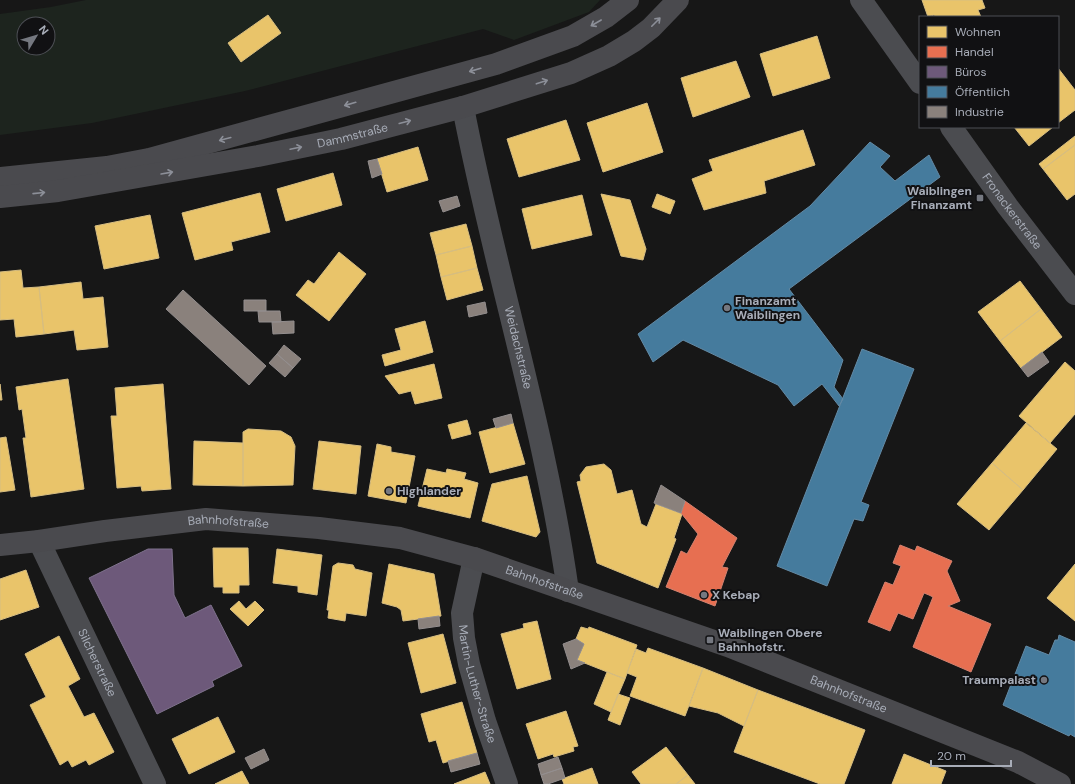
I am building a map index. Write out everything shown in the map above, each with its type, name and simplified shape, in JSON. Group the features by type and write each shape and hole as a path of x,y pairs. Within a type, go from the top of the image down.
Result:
{"street":[{"path":"0,178 107,166 149,159 496,64 573,36 606,17 628,0"},
{"name":"Dammstraße","path":"0,197 58,191 258,156 341,139 463,107 571,73 609,56 634,41 651,28 678,0"},
{"path":"861,0 919,82"},
{"name":"Weidachstraße","path":"463,107 544,457 568,591"},
{"name":"Fronackerstraße","path":"953,128 1008,207 1075,294"},
{"name":"Bahnhofstraße","path":"0,545 39,542 105,531 206,519 319,528 400,538 474,558 750,655 1018,762 1060,784"},
{"name":"Silcherstraße","path":"39,542 156,784"},
{"name":"Martin-Luther-Straße","path":"474,558 462,613 464,638 469,664 485,721 507,784"}],"shaded area":[{"path":"86,0 600,0 589,12 514,40 483,29 245,91 92,123 0,135 0,14 51,7"}],"building: Wohnen":[{"path":"922,0 982,0 985,8 978,10 981,16 928,16"},
{"path":"268,15 281,33 241,62 228,43"},
{"path":"817,36 830,78 773,96 760,54"},
{"path":"736,61 750,97 693,117 681,78"},
{"path":"1059,69 1075,90 1075,110 1059,122"},
{"path":"647,103 663,152 603,172 587,123"},
{"path":"566,120 580,160 519,177 507,139"},
{"path":"1015,128 1052,128 1029,146"},
{"path":"803,130 815,165 764,181 766,193 704,210 692,179 713,171 709,160"},
{"path":"1075,136 1075,145 1043,169 1039,164"},
{"path":"1075,145 1075,194 1067,200 1043,169"},
{"path":"418,147 428,180 387,192 377,159"},
{"path":"333,173 342,205 286,221 277,189"},
{"path":"260,193 270,232 231,242 233,250 195,260 182,213"},
{"path":"601,194 630,200 646,249 643,260 621,256"},
{"path":"657,194 675,201 670,214 652,207"},
{"path":"582,195 592,235 532,249 522,209"},
{"path":"150,215 159,258 104,269 95,226"},
{"path":"466,224 472,246 436,255 430,233"},
{"path":"472,246 477,268 441,277 436,255"},
{"path":"339,252 366,274 329,321 296,295 308,280 314,284"},
{"path":"477,268 483,290 447,300 441,277"},
{"path":"21,270 23,288 39,287 44,334 16,337 14,319 0,320 0,272"},
{"path":"1020,281 1041,309 1000,341 978,312"},
{"path":"81,282 83,299 103,297 108,347 77,350 74,330 44,334 39,287"},
{"path":"1041,309 1062,337 1021,368 1000,341"},
{"path":"425,321 433,352 385,366 382,355 401,350 395,329"},
{"path":"1065,362 1075,371 1075,414 1050,443 1019,416"},
{"path":"434,364 442,398 415,404 411,391 399,394 385,376"},
{"path":"68,379 84,489 31,497 23,438 26,438 22,409 19,410 16,387"},
{"path":"0,384 2,400 0,400"},
{"path":"163,384 171,489 142,491 141,486 117,488 111,416 117,416 115,388"},
{"path":"467,420 471,434 452,439 448,425"},
{"path":"513,423 525,464 490,473 479,432"},
{"path":"1026,423 1057,449 1023,490 992,463"},
{"path":"248,429 281,431 291,437 295,446 293,485 243,486 243,432"},
{"path":"6,437 15,490 0,492 0,438"},
{"path":"194,441 243,443 243,486 193,485"},
{"path":"319,441 361,446 356,494 313,489"},
{"path":"377,444 391,447 391,452 415,456 406,503 368,496"},
{"path":"992,463 1023,490 989,530 957,504"},
{"path":"604,464 611,470 617,494 632,490 641,524 647,527 656,504 682,514 674,538 676,539 658,588 597,563 577,482 581,481 580,475 586,467"},
{"path":"427,469 446,473 447,469 466,473 464,479 478,483 470,518 418,506"},
{"path":"527,476 540,532 536,537 482,521 492,484"},
{"path":"213,548 248,548 249,585 239,585 239,593 223,593 223,587 214,587"},
{"path":"277,549 322,555 317,595 298,592 298,586 273,583"},
{"path":"338,563 353,565 355,569 372,573 366,616 346,613 345,621 328,618 329,610 327,610 333,566"},
{"path":"389,564 434,574 441,616 403,621 401,610 397,607 382,603"},
{"path":"1075,564 1075,621 1047,598"},
{"path":"26,570 39,607 0,620 0,579"},
{"path":"239,601 246,609 255,601 264,610 248,626 230,609"},
{"path":"537,621 551,679 517,689 501,634 524,628 523,624"},
{"path":"581,627 588,629 589,627 637,645 625,679 577,660 584,644 576,639"},
{"path":"443,634 456,683 421,693 408,643"},
{"path":"59,636 80,679 68,686 84,717 94,713 114,752 89,765 86,760 72,767 68,760 60,765 30,705 46,697 25,654"},
{"path":"648,648 703,668 685,716 630,696 637,677 627,673 636,649 646,653"},
{"path":"703,668 758,690 744,726 718,713 689,706"},
{"path":"607,672 625,679 611,712 594,704"},
{"path":"758,690 865,730 844,784 820,784 734,752"},
{"path":"618,694 630,698 620,725 608,720"},
{"path":"462,702 477,753 443,763 436,740 429,742 421,714"},
{"path":"566,711 578,746 573,747 574,751 554,757 553,754 538,759 526,724"},
{"path":"218,717 235,752 189,774 172,739"},
{"path":"666,747 688,775 676,784 641,784 632,772"},
{"path":"904,754 946,771 941,784 892,784"},
{"path":"592,768 598,784 564,784 562,779"},
{"path":"242,771 249,784 215,784"},
{"path":"485,772 490,784 454,784"},
{"path":"688,775 695,784 676,784"}],"building: Handel":[{"path":"685,501 737,538 722,567 728,568 715,606 666,587 681,551 687,554 698,534 681,513"},
{"path":"900,545 915,551 917,546 952,561 947,571 960,601 948,606 991,624 971,672 913,647 933,597 929,595 924,593 913,619 898,613 890,631 868,622 885,582 893,585 901,566 893,563"}],"building: Büros":[{"path":"148,549 172,549 174,595 185,618 211,605 242,666 212,681 214,686 157,714 89,578"}],"building: Öffentlich":[{"path":"870,142 890,156 880,167 895,181 929,155 940,177 789,289 843,360 834,387 843,399 839,406 822,384 794,406 778,385 683,340 653,362 638,334 810,206"},
{"path":"862,349 914,369 861,502 869,505 863,521 854,519 827,586 777,566"},
{"name":"Traumpalast","path":"1059,635 1075,642 1075,737 1070,734 1069,736 1003,705 1026,646 1049,655 1055,640 1058,640"}],"building: Industrie":[{"path":"377,159 382,174 372,178 368,161"},
{"path":"457,196 460,206 443,212 439,201"},
{"path":"183,290 266,366 249,385 166,309"},
{"path":"244,300 266,300 266,311 244,311"},
{"path":"485,302 487,313 469,317 467,306"},
{"path":"258,311 280,311 281,322 259,322"},
{"path":"294,321 294,333 273,334 272,322"},
{"path":"284,345 301,359 293,368 277,354"},
{"path":"1042,352 1049,362 1028,377 1021,368"},
{"path":"277,354 293,368 285,377 269,363"},
{"path":"511,414 513,423 496,428 493,419"},
{"path":"661,485 685,501 681,513 654,503"},
{"path":"439,616 440,626 419,629 418,619"},
{"path":"576,639 584,644 577,660 585,663 571,669 563,644"},
{"path":"264,749 269,760 251,769 245,758"},
{"path":"477,753 480,764 451,772 448,761"},
{"path":"558,757 562,768 541,775 538,764"},
{"path":"562,768 565,778 544,784 541,775"}],"place":[{"name":"Waiblingen Finanzamt","path":"980,198"},
{"name":"Finanzamt Waiblingen","path":"727,308"},
{"name":"Highlander","path":"389,491"},
{"name":"X Kebap","path":"704,595"},
{"name":"Waiblingen Obere Bahnhofstr.","path":"710,640"},
{"name":"Traumpalast","path":"1044,680"}]}
